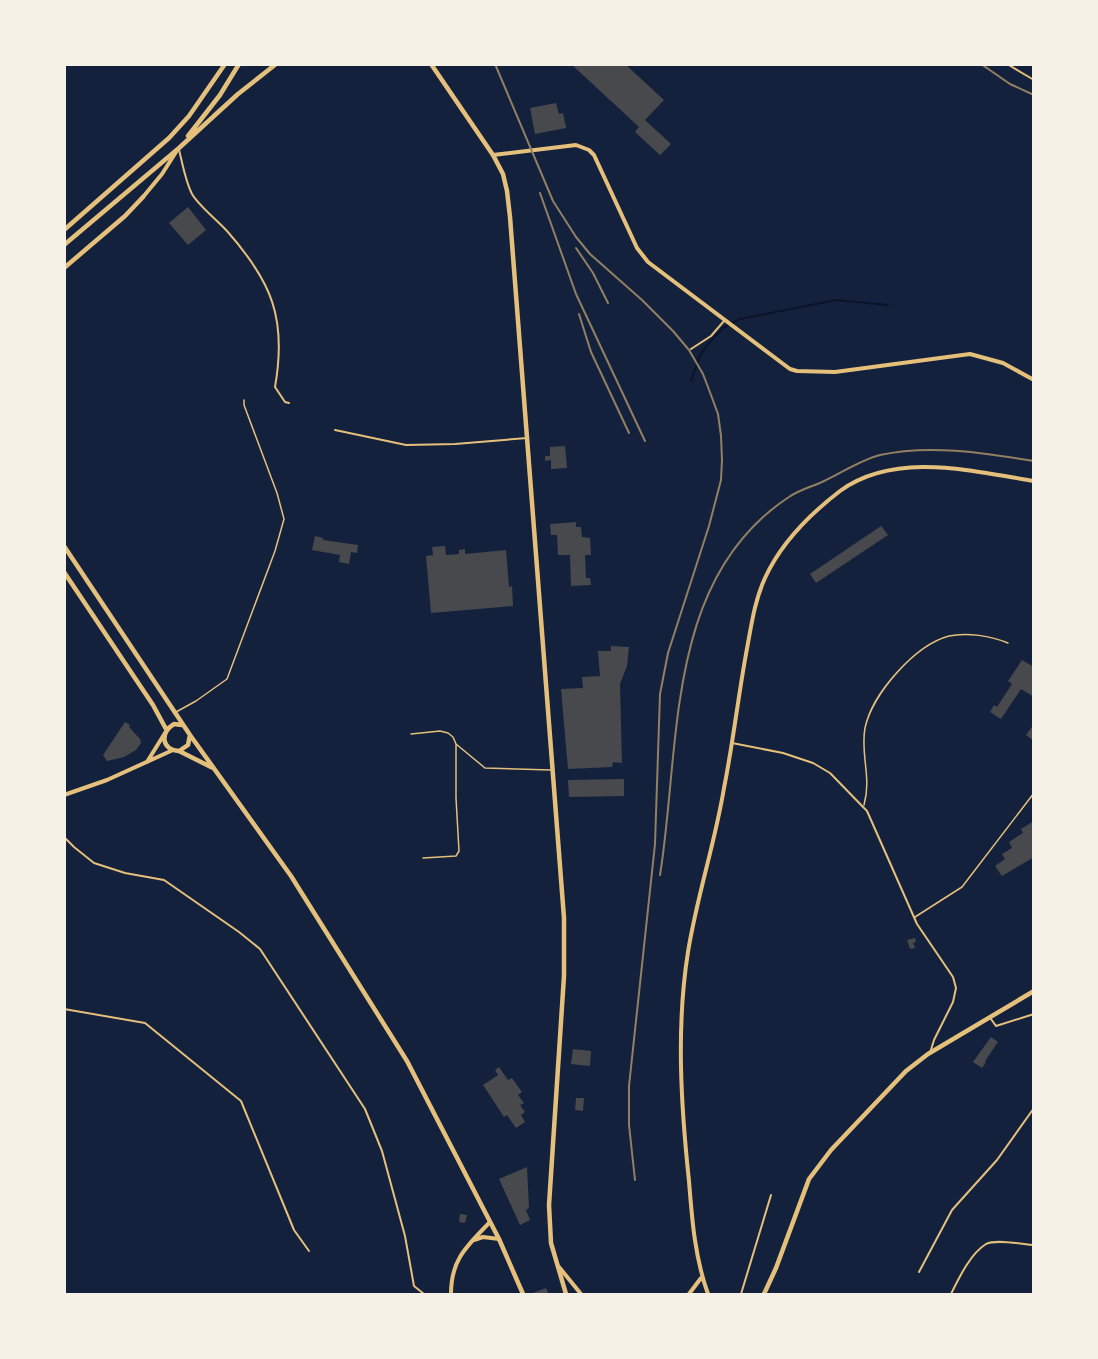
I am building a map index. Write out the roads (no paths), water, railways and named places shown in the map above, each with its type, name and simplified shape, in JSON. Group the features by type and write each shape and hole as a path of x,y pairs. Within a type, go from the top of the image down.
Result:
{"main road":[{"path":"64,230 156,151 189,116 225,64"},
{"path":"64,268 125,216 143,197 220,95 239,64"},
{"path":"64,244 276,64"},
{"path":"431,64 493,155 503,174 507,191 564,935 564,976 549,1176 550,1233 555,1262 566,1294"},
{"path":"493,155 576,145 589,150 594,155 640,254 781,365 797,371 835,372 970,354 1003,363 1034,380"},
{"path":"708,1294 696,1251 686,1150 681,1033 686,967 694,913 724,789 754,609 762,584 785,545 806,521 842,490 859,480 879,473 903,469 935,468 1034,481"},
{"path":"64,546 190,735 291,876 407,1061 499,1239 523,1294"},
{"path":"64,573 153,705 166,731 165,743 216,769"},
{"path":"92,613 98,612 104,605"},
{"path":"147,763 166,731 176,724 184,726"},
{"path":"64,795 107,780 188,745 190,735"},
{"path":"764,1294 809,1179 831,1150 906,1071 989,1016 1034,991"},
{"path":"451,1294 451,1280 456,1260 490,1222"},
{"path":"473,1240 499,1239"},
{"path":"555,1262 582,1294"},
{"path":"689,1294 702,1278"}],"street":[{"path":"1007,64 1034,80"},
{"path":"179,148 184,176 194,197 258,269 270,292 280,354 275,387 285,402 289,403"},
{"path":"691,349 711,336 726,322"},
{"path":"335,430 406,445 455,444 527,438"},
{"path":"732,743 807,760 830,773 863,806 875,825 914,917 952,977 956,988 953,1002 930,1053"},
{"path":"64,837 94,863 125,873 164,880 239,932 260,950 365,1109 382,1151 405,1236 414,1286 424,1294"},
{"path":"64,1009 145,1023 241,1101 294,1230 309,1251"},
{"path":"989,1016 996,1026 1034,1014"},
{"path":"919,1272 952,1210 997,1160 1034,1108"},
{"path":"741,1294 771,1195"},
{"path":"951,1294 971,1261 987,1244 996,1242 1034,1245"}],"lane":[{"path":"175,712 206,695 227,679 275,551 284,519 244,400"},
{"path":"863,806 867,781 865,726 874,705 894,674 932,645 949,636 979,636 1008,643"},
{"path":"411,734 441,731 453,737 456,744 459,851 456,856 423,858"},
{"path":"456,744 485,768 553,770"},
{"path":"914,917 962,887 1034,792"}],"waterway":[{"path":"691,381 706,346 723,328 740,319 836,300 888,305"}],"railway":[{"path":"495,64 553,201 590,254 642,300 689,350 703,374 711,395 718,414 721,436 721,480 709,526 668,653 660,694 655,844 629,1086 629,1125 635,1180"},
{"path":"981,64 1010,84 1034,95"},
{"path":"540,193 576,294 645,441"},
{"path":"576,248 593,273 608,303"},
{"path":"579,314 591,352 629,433"},
{"path":"660,875 677,720 686,668 699,618 719,572 748,531 789,497 801,490 880,455 937,450 1034,461"}]}
